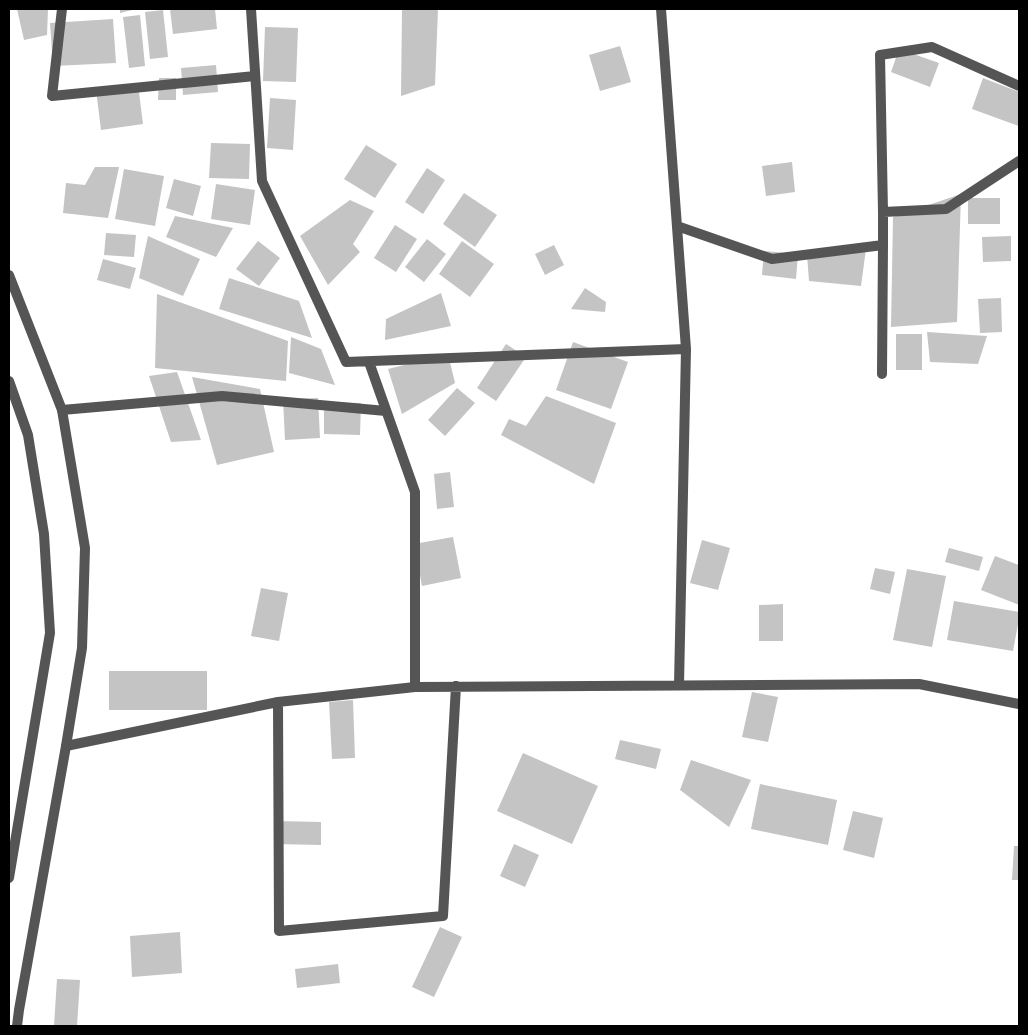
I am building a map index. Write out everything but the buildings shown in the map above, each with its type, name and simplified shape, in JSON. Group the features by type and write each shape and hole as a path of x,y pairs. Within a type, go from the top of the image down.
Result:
{"street":[{"path":"62,9 52,96 255,76"},
{"path":"251,9 262,181 346,362 686,350"},
{"path":"661,9 686,350 679,685"},
{"path":"882,374 883,245 880,54 932,47 1019,86"},
{"path":"882,212 946,209 1019,161"},
{"path":"677,226 772,259 883,245"},
{"path":"9,275 62,410 85,548 82,648 17,1026"},
{"path":"369,362 415,492 415,687"},
{"path":"9,381 28,435 44,534 50,632 9,878"},
{"path":"62,410 222,396 386,411"},
{"path":"66,746 278,702 415,687 919,684 1019,704"},
{"path":"278,702 279,931 443,916 456,686"}]}
